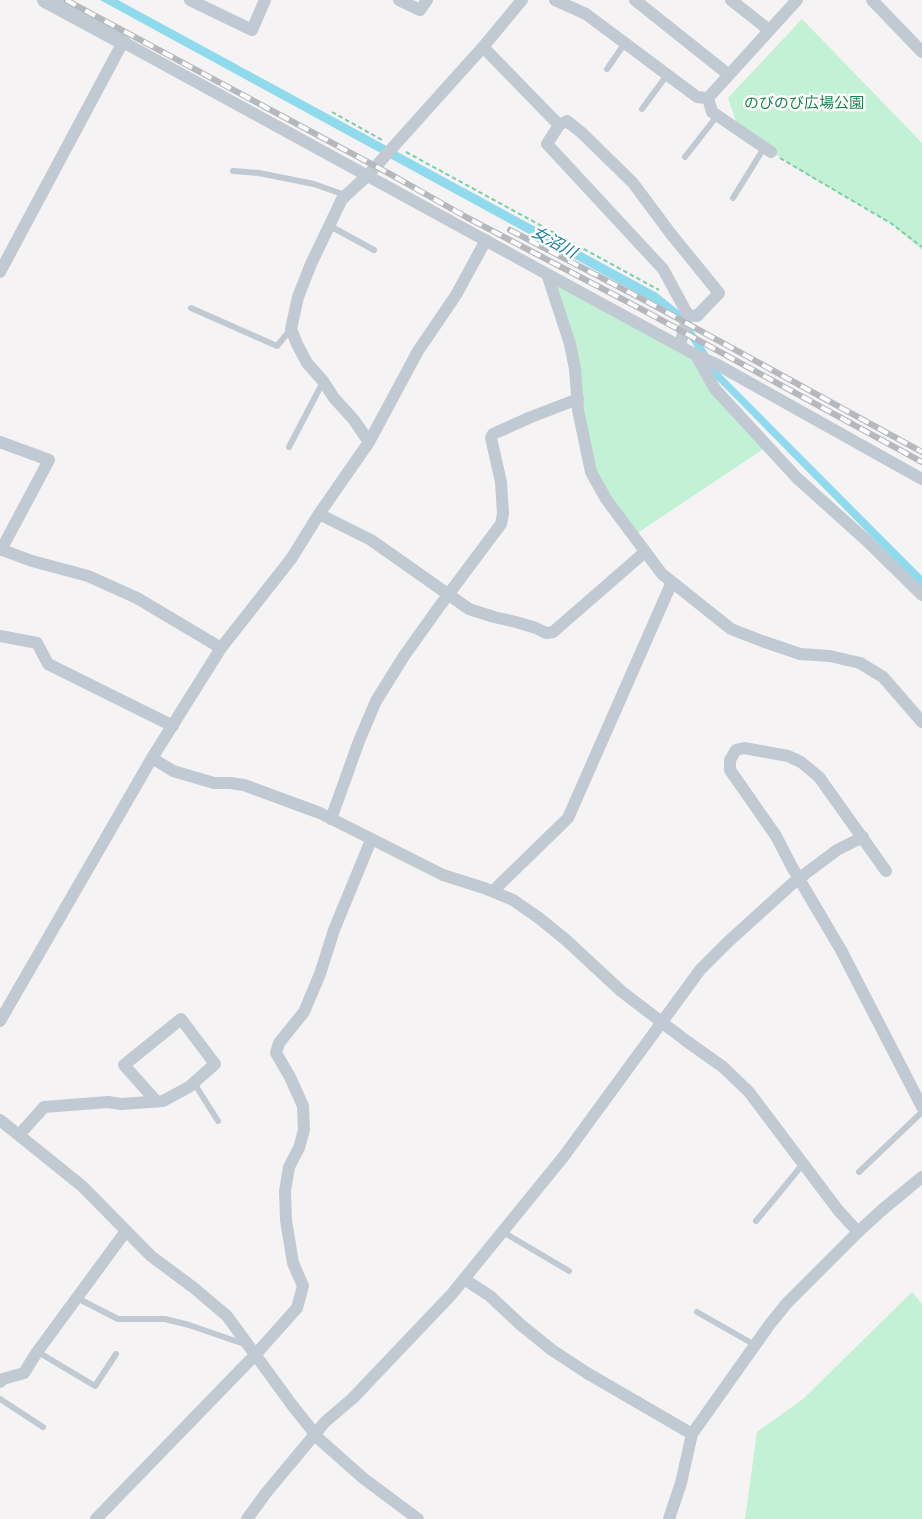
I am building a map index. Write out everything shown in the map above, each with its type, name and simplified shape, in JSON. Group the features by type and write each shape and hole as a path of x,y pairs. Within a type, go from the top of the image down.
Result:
{"street":[{"path":"45,0 718,365 922,479"},
{"path":"190,0 252,30 265,0"},
{"path":"399,0 420,9 427,0"},
{"path":"369,442 307,363 291,328 298,297 311,264 345,195 368,175 522,0"},
{"path":"555,0 586,14 698,97 708,98"},
{"path":"635,0 729,75"},
{"path":"731,0 769,30"},
{"path":"708,98 797,0"},
{"path":"872,0 922,52"},
{"path":"0,272 123,42"},
{"path":"483,47 559,125"},
{"path":"708,98 712,112 768,150"},
{"path":"680,345 688,315 677,294 663,269 547,144 559,125 567,121 633,183 719,293 697,316 688,315"},
{"path":"0,1021 152,758 221,648 291,559 369,442 418,351 456,295 486,240"},
{"path":"547,274 570,344 591,472 606,500 662,574 731,629 800,654 830,656 860,663 883,677 922,722"},
{"path":"696,355 715,389 797,478 867,541 922,595"},
{"path":"331,819 376,701 447,595 501,524 503,514 501,482 493,434 578,399"},
{"path":"0,442 49,460 1,549 32,561 88,576 138,598 221,648"},
{"path":"319,514 371,540 469,609 546,633 553,632 645,552"},
{"path":"493,891 568,818 672,582"},
{"path":"0,636 38,643 48,663 172,726"},
{"path":"886,871 819,777 801,762 788,756 744,748 736,750 730,760 730,770 776,836 841,950 922,1107"},
{"path":"152,758 173,771 213,783 244,785 320,813 443,875 513,900 566,940 621,991 723,1067 749,1092 838,1210 858,1232"},
{"path":"247,1519 325,1422 353,1398 451,1295 503,1232 564,1156 700,970 799,879 837,850 862,837"},
{"path":"96,1519 253,1350 297,1308 303,1286 293,1263 286,1220 285,1191 289,1167 299,1148 304,1130 303,1106 276,1053 279,1043 304,1012 320,974 334,930 371,840"},
{"path":"19,1135 44,1107 163,1101 189,1088 215,1064 180,1019 124,1065 156,1101"},
{"path":"0,1120 82,1186 151,1257 194,1288 227,1316 315,1434 410,1517"},
{"path":"669,1519 681,1483 692,1434 770,1324 787,1303 858,1232 882,1209 922,1177"},
{"path":"0,1382 24,1373 126,1231"},
{"path":"464,1279 490,1296 552,1350 692,1434"}],"lane":[{"path":"607,69 625,44"},
{"path":"642,109 668,75"},
{"path":"685,157 717,115"},
{"path":"733,198 768,150"},
{"path":"233,171 259,173 315,184 345,195"},
{"path":"329,225 375,250"},
{"path":"191,308 277,346 291,328"},
{"path":"289,447 323,381"},
{"path":"194,1083 218,1120"},
{"path":"860,1172 922,1112"},
{"path":"756,1221 803,1164"},
{"path":"503,1232 569,1270"},
{"path":"76,1298 118,1319 165,1319 189,1325 253,1350"},
{"path":"697,1312 755,1345"},
{"path":"37,1352 95,1386 116,1354"},
{"path":"0,1400 43,1427"}],"path":[{"path":"332,112 659,290 677,294"},
{"path":"768,150 892,224 922,247"}],"green space":[{"name":"のびのび広場公園","path":"802,19 922,143 922,250 892,224 799,170 739,130 728,98"},
{"path":"547,274 680,345 715,389 768,446 633,536 591,472 575,369"},
{"path":"912,1292 922,1304 922,1519 745,1519 757,1432 803,1399"}],"water":[{"name":"女沼川","path":"100,0 118,0 657,293 682,313 721,374 922,576 922,588 715,378 672,312"}],"railway":[{"path":"66,0 922,462"},
{"path":"510,230 646,301 922,452"}]}
